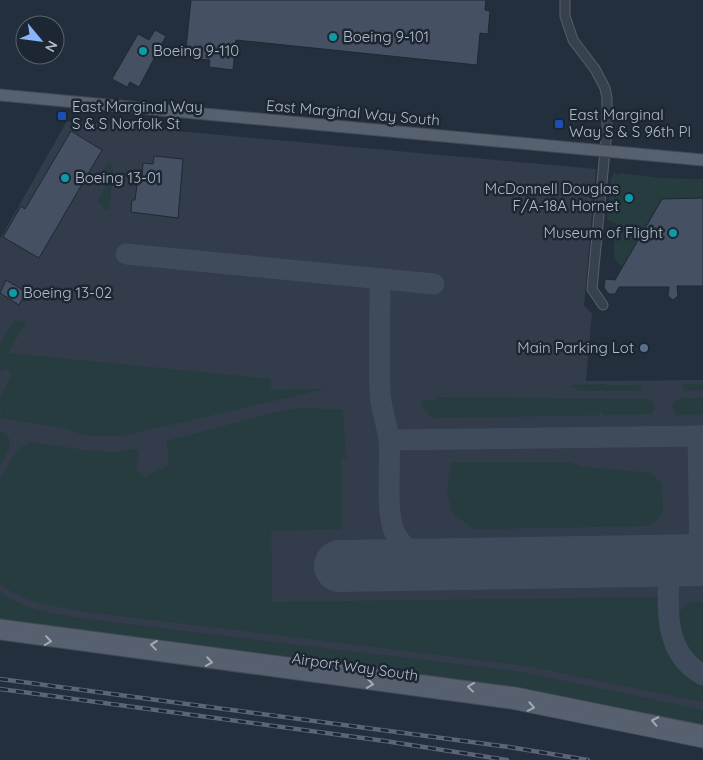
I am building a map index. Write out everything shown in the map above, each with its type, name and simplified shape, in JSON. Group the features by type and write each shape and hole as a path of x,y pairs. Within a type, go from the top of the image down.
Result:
{"main road":[{"name":"East Marginal Way South","path":"0,95 703,160"},
{"name":"Airport Way South","path":"0,625 516,692 703,731"},
{"name":"Airport Way South","path":"0,634 511,703 703,742"}],"street":[{"path":"565,0 565,16 573,40 605,88 608,110 592,289 602,304"}],"shaded area":[{"path":"67,121 596,169 584,306 592,314 586,381 703,380 703,728 0,615 0,239"}],"green space":[{"path":"107,164 113,165 112,183 100,175"},
{"path":"615,172 617,175 620,173 662,178 703,179 703,199 661,199 623,267 616,261 614,256 616,224 608,220 607,216 611,178"},
{"path":"108,183 112,185 109,210 101,210 104,206 97,202"},
{"path":"15,320 26,322 8,353 271,379 270,390 325,389 121,436 81,434 65,428 1,418 0,397 12,373 6,369 0,372 0,345"},
{"path":"606,384 606,386 641,385 641,391 580,391 570,386 574,385"},
{"path":"683,384 703,384 703,390 684,391"},
{"path":"439,397 649,399 655,408 652,414 602,415 602,412 599,412 599,415 432,418 423,408 421,399 433,401"},
{"path":"681,398 703,398 703,414 677,415 672,404 676,400 681,400"},
{"path":"305,408 343,410 346,458 341,458 341,529 271,531 272,602 661,597 662,624 668,646 681,665 703,682 703,702 528,666 64,608 31,601 0,584 0,479 17,450 31,442 91,451 114,452 136,449 139,451 136,470 145,477 169,465 167,441 281,411"},
{"path":"0,431 9,438 10,442 8,451 0,466"},
{"path":"451,462 570,462 583,467 651,473 661,483 663,511 656,521 647,526 474,529 453,514 447,491"},
{"path":"0,592 24,605 36,609 75,617 522,672 703,710 703,724 514,687 377,667 363,668 312,659 0,620"},
{"path":"691,602 703,602 703,666 686,649 678,626 681,610"}],"building":[{"name":"Boeing 9-101","path":"191,0 486,0 485,10 490,11 488,34 480,33 477,65 236,40 233,70 209,67 210,60 185,58"},
{"name":"Boeing 9-110","path":"155,30 166,36 139,87 130,82 127,87 112,79 138,34 149,40"},
{"name":"Boeing 13-01","path":"71,131 102,150 39,258 3,237 21,206 25,209"},
{"path":"154,156 183,159 178,218 131,212 132,200 135,200 138,177 142,177 143,163 153,164"},
{"name":"Museum of Flight","path":"703,198 703,286 677,286 678,296 673,300 668,296 669,287 619,287 615,294 609,294 604,288 605,279 615,280 662,199"},
{"name":"Boeing 13-02","path":"6,280 26,292 19,305 0,293"}],"taxiway":[{"path":"126,254 434,284"},
{"path":"380,279 380,393 389,442 389,502 392,524 399,540 410,551 423,558 445,564"},
{"path":"698,436 700,560"},
{"path":"389,440 703,436"},
{"path":"669,561 668,609 673,639 689,665 703,675"}],"runway":[{"path":"340,566 703,560"}],"railway":[{"path":"0,679 509,747 588,760"},
{"path":"0,689 385,741 507,760"}],"place":[{"name":"Boeing 9-101","path":"333,37"},
{"name":"Boeing 9-110","path":"143,51"},
{"name":"East Marginal Way S & S Norfolk St","path":"62,116"},
{"name":"East Marginal Way S & S 96th Pl","path":"559,124"},
{"name":"Boeing 13-01","path":"65,178"},
{"name":"McDonnell Douglas F/A-18A Hornet","path":"629,198"},
{"name":"Museum of Flight","path":"673,233"},
{"name":"Boeing 13-02","path":"13,293"},
{"name":"Main Parking Lot","path":"644,348"}]}
